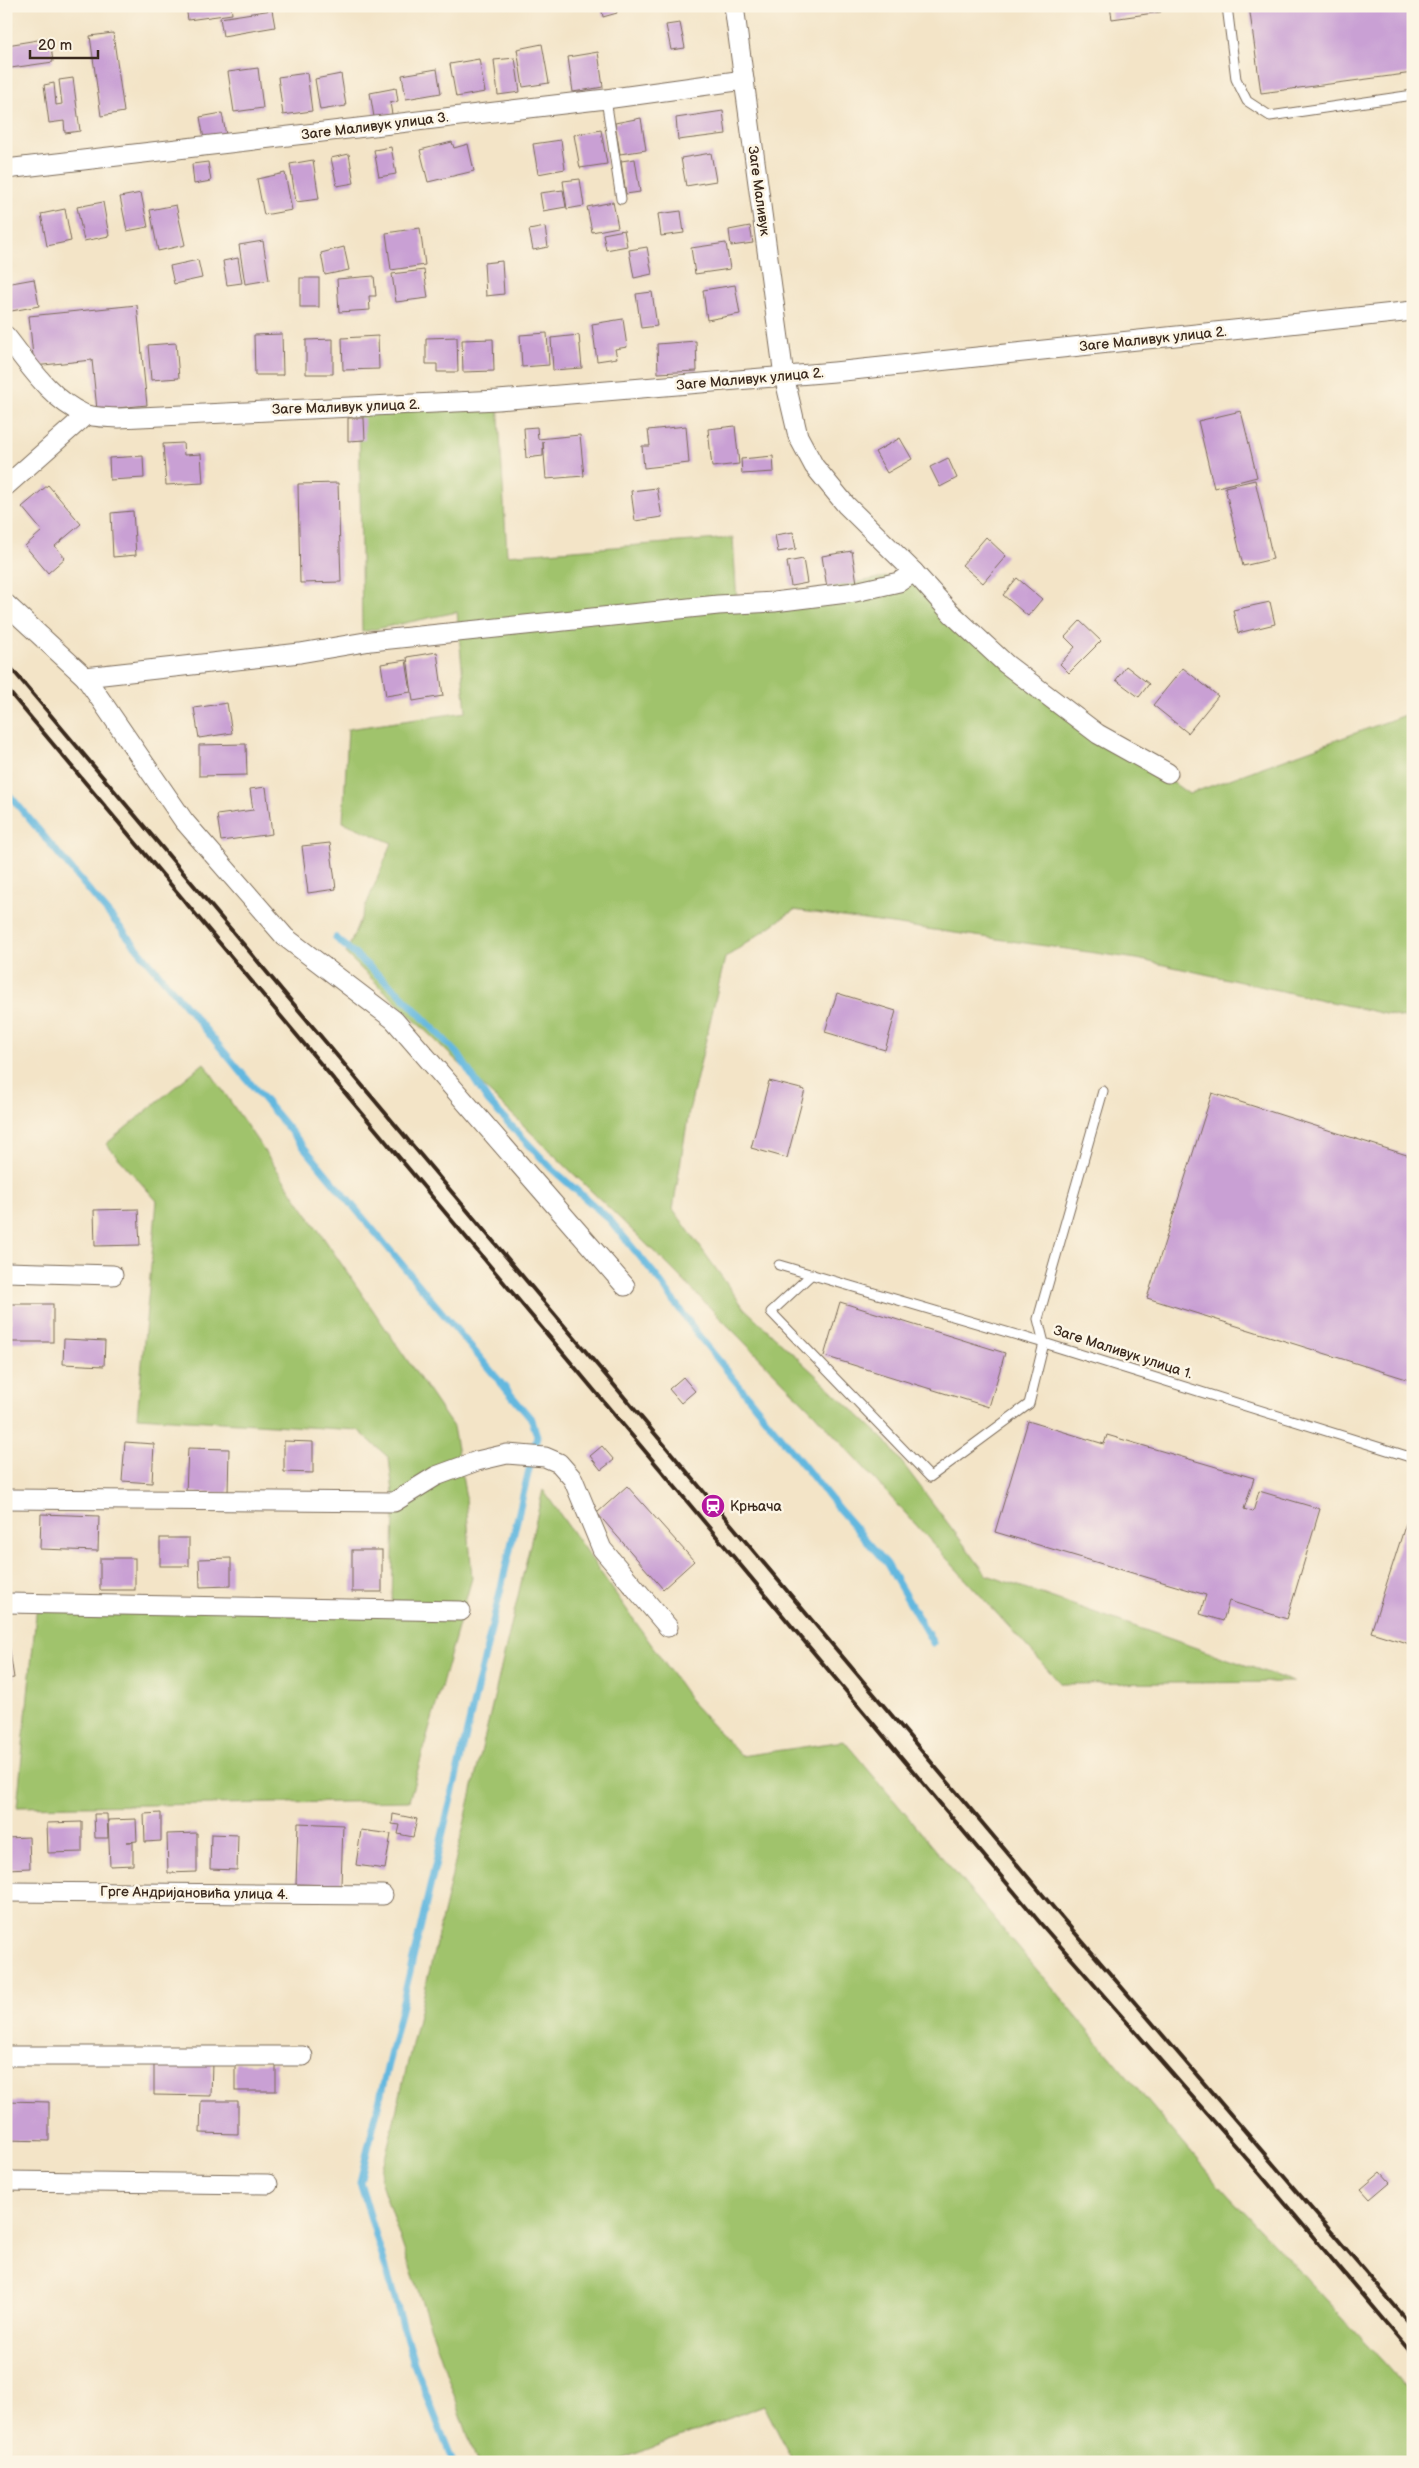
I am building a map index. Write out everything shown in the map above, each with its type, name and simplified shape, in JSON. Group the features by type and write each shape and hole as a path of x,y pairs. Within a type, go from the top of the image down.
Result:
{"street":[{"name":"Заге Маливук","path":"734,6 784,376 798,436 814,466 846,505 914,572 951,613 1006,664 1098,734 1168,773"},
{"name":"Заге Маливук улица 3.","path":"6,170 606,99 744,80"},
{"name":"Заге Маливук улица 2.","path":"86,415 119,418 483,401 784,376 1413,311"},
{"path":"6,336 42,382 60,400 86,415 6,486"},
{"path":"85,677 290,654 380,640 718,605 792,600 871,589 899,582 914,572"},
{"path":"6,604 85,677 184,821 285,937 394,1020 625,1286"},
{"path":"6,1272 113,1275"},
{"path":"6,1500 394,1502 436,1476 477,1461 515,1454 545,1457 559,1463 573,1479 602,1549 668,1627"},
{"path":"6,1603 461,1610"},
{"name":"Грге Андријановића улица 4.","path":"6,1892 383,1895"},
{"path":"6,2056 302,2056"},
{"path":"6,2181 268,2184"}],"lane":[{"path":"1227,6 1236,79 1246,100 1270,116 1413,96"},
{"path":"606,99 621,199"},
{"name":"Заге Маливук улица 1.","path":"1102,1091 1038,1320 1044,1343 1413,1458"},
{"path":"779,1265 812,1274 1044,1343 1029,1404 930,1477 771,1312 812,1274"}],"green space":[{"path":"498,400 507,555 733,538 737,604 914,572 1006,664 1189,794 1413,712 1413,1020 1137,959 794,910 725,958 689,1111 673,1209 744,1308 885,1440 987,1575 1294,1682 1061,1684 815,1414 669,1266 346,954 392,843 343,822 348,729 466,712 457,612 362,632 359,407"},
{"path":"204,1063 453,1427 466,1498 472,1578 409,1801 17,1807 37,1604 392,1609 394,1502 389,1458 358,1430 137,1417 157,1201 106,1144"},
{"path":"543,1490 693,1704 741,1756 844,1741 1215,2181 1391,2370 1413,2397 1413,2462 793,2462 764,2405 614,2462 477,2462 380,2180"}],"building":[{"path":"186,6 231,6 232,14 188,20"},
{"path":"601,6 615,6 617,13 603,17"},
{"path":"1110,6 1160,6 1161,12 1112,19"},
{"path":"1249,6 1413,6 1413,73 1261,93"},
{"path":"272,10 275,27 223,36 220,18"},
{"path":"680,23 685,48 671,50 666,25"},
{"path":"113,33 124,112 101,116 90,36"},
{"path":"50,38 53,62 11,68 7,45"},
{"path":"542,44 549,83 523,87 517,49"},
{"path":"598,52 603,87 573,92 568,57"},
{"path":"6,54 10,70 6,71"},
{"path":"515,58 520,92 498,95 494,60"},
{"path":"479,59 485,92 456,97 450,64"},
{"path":"258,68 263,108 234,112 228,72"},
{"path":"437,69 441,93 406,99 402,75"},
{"path":"307,73 312,111 283,115 278,77"},
{"path":"341,74 346,106 320,110 315,79"},
{"path":"73,78 80,131 65,133 64,121 49,123 44,85 54,83 56,105 62,104 59,80"},
{"path":"396,88 398,101 390,103 392,114 374,117 370,93"},
{"path":"723,111 726,134 678,140 676,118"},
{"path":"222,113 226,135 204,139 200,117"},
{"path":"641,118 646,150 620,154 615,123"},
{"path":"601,130 607,164 580,168 574,135"},
{"path":"561,140 565,169 538,174 533,144"},
{"path":"452,142 454,148 468,144 474,171 428,182 420,150"},
{"path":"391,147 396,174 379,177 374,150"},
{"path":"711,153 716,181 686,186 681,158"},
{"path":"349,154 354,183 337,186 331,158"},
{"path":"635,159 640,192 626,194 621,161"},
{"path":"313,160 319,199 296,202 290,164"},
{"path":"208,162 211,181 194,184 192,164"},
{"path":"285,173 292,210 264,215 257,179"},
{"path":"580,179 584,206 567,209 563,181"},
{"path":"563,190 566,207 543,211 540,193"},
{"path":"141,193 148,227 127,231 120,197"},
{"path":"103,202 109,236 84,241 77,207"},
{"path":"613,202 618,227 592,232 587,207"},
{"path":"176,205 185,245 158,251 150,210"},
{"path":"65,209 71,241 47,246 41,214"},
{"path":"681,211 684,233 661,236 658,214"},
{"path":"750,226 753,243 731,246 729,230"},
{"path":"545,227 548,247 533,250 529,230"},
{"path":"420,228 425,265 391,270 386,233"},
{"path":"6,229 11,245 6,246"},
{"path":"624,230 627,246 606,250 603,234"},
{"path":"263,241 269,280 245,284 239,245"},
{"path":"726,243 730,269 695,274 691,248"},
{"path":"344,247 349,270 325,275 321,253"},
{"path":"647,247 652,274 634,278 629,250"},
{"path":"238,258 242,283 227,285 223,261"},
{"path":"198,260 202,278 174,284 170,266"},
{"path":"502,261 504,294 486,296 484,263"},
{"path":"424,270 428,298 396,302 392,274"},
{"path":"374,276 376,296 369,296 370,310 339,312 337,279"},
{"path":"300,278 319,278 319,307 300,307"},
{"path":"34,279 39,306 6,312 6,284"},
{"path":"735,285 740,314 707,320 703,290"},
{"path":"652,292 657,326 641,328 636,294"},
{"path":"137,305 147,405 97,410 92,360 34,366 29,316"},
{"path":"623,319 627,347 615,349 617,358 597,361 592,324"},
{"path":"547,333 549,365 522,367 520,335"},
{"path":"282,334 283,375 255,375 254,335"},
{"path":"579,335 582,368 553,370 551,338"},
{"path":"378,336 379,369 343,370 342,338"},
{"path":"457,337 458,372 437,372 437,364 426,364 426,338"},
{"path":"333,339 333,374 306,374 306,340"},
{"path":"493,339 494,371 463,372 462,340"},
{"path":"696,341 697,371 658,373 657,344"},
{"path":"176,343 179,378 151,380 148,345"},
{"path":"1241,411 1257,477 1214,488 1198,421"},
{"path":"348,418 364,418 365,440 348,441"},
{"path":"686,426 689,463 644,468 642,446 650,446 648,430"},
{"path":"735,426 739,464 712,467 708,429"},
{"path":"537,427 538,439 580,435 584,476 546,479 543,442 543,456 526,458 524,428"},
{"path":"900,438 912,459 887,473 875,452"},
{"path":"183,443 184,455 201,454 203,483 166,485 163,444"},
{"path":"143,456 144,478 110,480 109,458"},
{"path":"773,456 774,472 742,474 741,459"},
{"path":"948,458 957,478 940,487 930,467"},
{"path":"1255,480 1273,559 1243,566 1225,487"},
{"path":"338,483 341,582 300,583 298,484"},
{"path":"48,485 81,524 55,546 65,558 48,573 25,546 42,531 22,507"},
{"path":"657,488 662,517 635,521 631,491"},
{"path":"133,511 136,555 113,557 111,513"},
{"path":"793,532 796,549 778,552 775,535"},
{"path":"986,537 1006,556 983,583 962,565"},
{"path":"852,551 857,583 827,588 822,556"},
{"path":"803,559 807,583 791,586 787,562"},
{"path":"1017,578 1042,599 1028,616 1003,595"},
{"path":"1270,602 1275,624 1238,633 1233,610"},
{"path":"1080,621 1101,641 1069,673 1060,664 1075,647 1065,637"},
{"path":"437,652 443,696 413,701 407,657"},
{"path":"406,660 411,692 386,696 381,664"},
{"path":"1126,666 1149,684 1139,697 1116,680"},
{"path":"1183,668 1218,696 1188,733 1153,705"},
{"path":"227,703 232,733 199,738 194,708"},
{"path":"246,744 247,775 199,776 199,745"},
{"path":"266,787 272,834 221,841 217,815 253,810 250,789"},
{"path":"330,843 336,889 308,893 302,846"},
{"path":"837,993 896,1011 885,1050 825,1032"},
{"path":"769,1081 805,1090 787,1158 751,1148"},
{"path":"1212,1093 1413,1157 1413,1381 1147,1298"},
{"path":"138,1209 140,1245 95,1246 94,1210"},
{"path":"840,1302 1005,1353 989,1407 824,1356"},
{"path":"11,1304 53,1304 53,1342 11,1342"},
{"path":"64,1339 105,1341 104,1366 63,1364"},
{"path":"683,1377 695,1391 681,1403 669,1389"},
{"path":"1028,1421 1104,1444 1107,1435 1254,1478 1244,1509 1253,1512 1259,1491 1320,1509 1287,1619 1229,1601 1223,1621 1200,1614 1206,1595 995,1532"},
{"path":"284,1441 313,1442 313,1473 284,1472"},
{"path":"125,1442 154,1444 152,1483 122,1481"},
{"path":"602,1446 614,1460 601,1470 590,1456"},
{"path":"188,1448 229,1449 228,1493 186,1492"},
{"path":"627,1486 694,1561 663,1589 597,1513"},
{"path":"41,1514 99,1516 98,1551 40,1549"},
{"path":"1406,1523 1413,1525 1413,1645 1371,1632"},
{"path":"160,1538 189,1538 189,1566 160,1566"},
{"path":"352,1550 382,1550 382,1592 352,1592"},
{"path":"100,1558 135,1558 135,1590 100,1590"},
{"path":"231,1558 231,1586 200,1587 199,1559"},
{"path":"6,1625 14,1678 6,1679"},
{"path":"161,1813 161,1841 145,1842 144,1814"},
{"path":"94,1814 107,1814 108,1838 95,1838"},
{"path":"393,1814 417,1819 413,1837 398,1834 400,1825 392,1824"},
{"path":"136,1819 137,1841 127,1842 133,1842 133,1865 110,1866 108,1820"},
{"path":"82,1822 82,1852 48,1853 47,1823"},
{"path":"298,1823 343,1825 341,1885 296,1884"},
{"path":"361,1830 391,1834 385,1869 356,1865"},
{"path":"197,1833 197,1872 168,1873 167,1834"},
{"path":"211,1834 238,1835 237,1870 210,1869"},
{"path":"29,1837 30,1868 6,1869 6,1838"},
{"path":"154,2062 212,2062 211,2096 154,2095"},
{"path":"235,2063 276,2063 276,2091 235,2091"},
{"path":"6,2101 49,2102 49,2141 6,2140"},
{"path":"201,2101 238,2101 238,2134 200,2133"},
{"path":"1381,2172 1390,2182 1370,2199 1361,2189"}],"waterway":[{"path":"6,791 532,1420 537,1436 360,2182 414,2363 453,2462"},
{"path":"336,938 399,993 458,1054 488,1101 551,1168 609,1219 656,1276 699,1336 838,1508 887,1564 933,1643"}],"railway":[{"path":"6,662 1058,1913 1413,2327"},
{"path":"6,688 1041,1924 1260,2174 1413,2355"}],"place":[{"name":"Крњача","path":"713,1506"}]}
